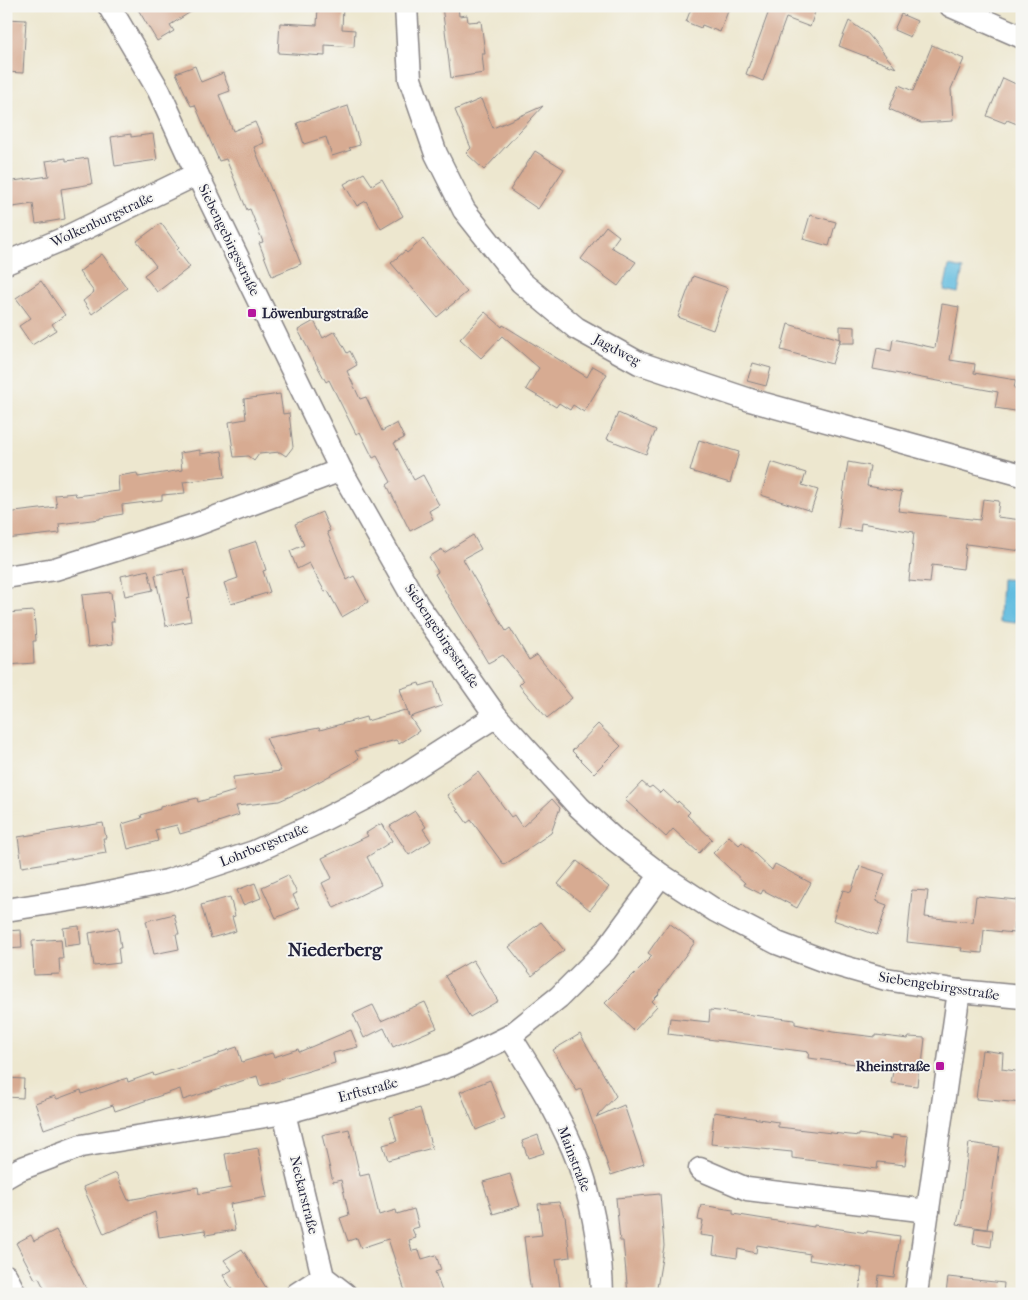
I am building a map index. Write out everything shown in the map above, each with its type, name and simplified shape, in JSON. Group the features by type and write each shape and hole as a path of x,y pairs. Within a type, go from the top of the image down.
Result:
{"street":[{"name":"Siebengebirgsstraße","path":"108,6 159,91 197,174 341,470 417,604 496,716 579,807 615,840 661,875 716,911 777,943 830,963 886,979 959,991 1022,997"},
{"name":"Jagdweg","path":"406,6 410,79 436,154 464,210 521,282 576,328 639,363 750,400 1022,475"},
{"path":"951,6 1022,37"},
{"name":"Wolkenburgstraße","path":"6,263 63,239 197,174"},
{"path":"6,577 55,569 195,525 341,470"},
{"name":"Lohrbergstraße","path":"6,910 88,898 167,881 254,852 315,824 379,791 496,716"},
{"name":"Erftstraße","path":"6,1177 20,1169 81,1146 284,1113 451,1065 510,1036 559,997 604,951 661,875"},
{"path":"916,1294 959,991"},
{"name":"Mainstraße","path":"510,1036 550,1102 574,1150 590,1202 602,1272 602,1294"},
{"name":"Neckarstraße","path":"284,1113 324,1277"},
{"path":"700,1169 747,1189 928,1211"},
{"path":"6,1276 15,1294"},
{"path":"297,1294 324,1277 345,1294"}],"water":[{"path":"949,266 963,269 958,293 944,290"},
{"path":"1001,579 1021,580 1016,623 999,621"}],"building":[{"path":"136,6 200,6 170,25 174,31 157,41"},
{"path":"318,6 343,7 342,29 355,30 354,47 325,45 325,56 278,53 280,23 317,25"},
{"path":"442,6 458,6 459,16 467,15 468,22 481,21 485,54 482,54 484,73 451,78"},
{"path":"692,6 730,6 720,32 702,25 701,28 686,22"},
{"path":"760,6 817,6 810,27 786,18 763,81 746,74 769,11 760,8"},
{"path":"901,14 917,21 910,37 894,30"},
{"path":"6,19 26,20 23,73 6,72"},
{"path":"849,21 868,34 896,68 839,46"},
{"path":"932,45 964,59 951,89 953,121 921,123 889,109 899,85 913,91"},
{"path":"195,66 201,82 223,73 230,91 219,95 233,131 255,122 264,143 254,147 301,264 272,276 259,243 263,242 250,209 247,210 226,159 219,161 195,105 191,106 176,73"},
{"path":"1003,78 1022,87 1022,126 1007,120 1005,123 987,116"},
{"path":"481,99 493,128 543,106 484,170 466,153 471,148 455,110"},
{"path":"348,106 360,145 332,156 326,137 304,144 297,123"},
{"path":"131,134 131,137 153,134 157,160 115,166 111,137"},
{"path":"535,151 564,169 538,209 510,190"},
{"path":"66,158 66,161 88,158 92,184 61,189 65,219 36,224 33,204 6,208 6,182 49,176 46,161"},
{"path":"364,173 372,185 382,179 403,216 381,229 366,201 357,206 344,184"},
{"path":"810,215 836,222 829,246 803,239"},
{"path":"161,223 190,267 157,292 144,275 156,266 137,241"},
{"path":"606,226 619,236 611,247 636,262 618,286 581,259"},
{"path":"423,239 467,292 437,317 391,263 405,251 407,253"},
{"path":"102,254 127,288 92,314 83,301 94,292 79,272"},
{"path":"693,276 728,288 713,330 678,317"},
{"path":"41,281 65,315 52,324 56,330 32,345 19,326 31,318 16,298"},
{"path":"942,304 959,307 950,360 975,364 974,373 1016,380 1014,388 1022,389 1022,412 995,408 998,392 873,369 877,348 891,351 893,339 935,348"},
{"path":"485,312 502,327 503,325 587,377 593,366 607,374 584,412 573,405 570,410 559,403 556,407 526,389 539,368 502,336 481,358 460,339"},
{"path":"314,321 323,338 335,331 347,353 350,351 357,365 347,371 360,399 366,397 382,431 397,423 404,438 394,443 414,480 423,475 439,505 429,511 433,519 410,531 387,485 391,482 377,456 373,458 360,432 356,434 329,380 326,382 298,330"},
{"path":"788,324 840,339 832,364 781,350"},
{"path":"840,326 855,327 855,343 840,343"},
{"path":"753,363 771,368 766,386 747,381"},
{"path":"280,394 283,414 289,413 293,447 286,456 280,452 259,454 254,461 248,456 234,457 229,422 246,419 244,399"},
{"path":"618,413 656,430 646,454 607,439"},
{"path":"699,440 739,452 730,483 690,471"},
{"path":"200,450 200,454 222,451 225,477 183,482 185,493 162,495 162,500 122,505 123,514 59,524 60,533 6,539 6,513 57,507 55,495 75,493 76,496 119,491 118,476 137,473 138,477 182,470 180,453"},
{"path":"771,462 806,473 802,485 818,490 811,511 761,495"},
{"path":"848,462 870,466 867,486 902,492 898,511 980,520 983,499 999,501 997,517 1022,520 1022,551 966,544 963,569 932,565 930,583 909,581 914,532 861,523 860,531 838,528"},
{"path":"322,512 330,531 327,532 347,580 354,576 368,602 342,617 328,591 325,592 309,563 297,569 290,551 304,545 295,524"},
{"path":"473,535 481,549 463,559 506,631 510,628 529,660 537,655 572,698 547,718 519,685 523,681 503,655 488,663 435,574 438,572 429,557 442,549 444,553"},
{"path":"257,541 266,570 263,571 270,592 231,604 224,583 238,578 230,550"},
{"path":"184,569 190,598 187,599 191,621 166,626 155,575"},
{"path":"148,570 153,590 125,596 121,576"},
{"path":"111,592 114,622 111,622 113,644 88,647 82,595"},
{"path":"34,611 36,641 33,641 34,663 8,665 6,613"},
{"path":"434,682 442,706 410,717 419,731 399,744 396,740 355,751 359,758 351,764 300,792 279,801 236,806 239,815 180,834 177,825 155,830 158,841 128,849 122,824 142,818 141,815 160,809 160,807 197,798 198,802 235,791 233,777 281,771 266,738 319,728 320,730 366,717 367,721 405,710 409,716 400,689 419,683 420,686"},
{"path":"598,724 621,746 594,773 572,751"},
{"path":"478,772 511,817 514,815 522,827 552,799 560,808 551,833 504,865 471,820 467,823 447,795"},
{"path":"642,782 649,788 652,786 660,793 663,790 677,803 678,801 690,812 687,815 712,839 699,853 673,829 666,837 625,800"},
{"path":"415,811 426,827 423,829 431,841 409,855 390,826"},
{"path":"103,823 106,853 22,867 18,837"},
{"path":"382,823 392,841 367,857 381,885 334,908 322,883 332,878 322,858 368,836 366,833"},
{"path":"729,836 739,845 742,842 772,870 775,864 811,883 797,908 763,890 761,894 744,885 745,883 713,853"},
{"path":"577,861 609,887 590,910 558,884"},
{"path":"860,866 885,874 876,901 887,905 877,935 833,920 843,890 851,892"},
{"path":"288,875 297,893 293,895 299,908 276,918 262,887"},
{"path":"255,883 261,898 243,905 237,890"},
{"path":"912,890 928,891 925,917 973,922 976,896 1017,900 1014,933 984,930 982,953 961,951 962,948 907,942"},
{"path":"230,897 235,916 232,917 236,931 211,938 201,905"},
{"path":"174,914 179,934 176,934 179,949 154,954 146,921"},
{"path":"541,922 564,950 532,976 509,947"},
{"path":"669,923 695,942 659,994 652,1001 657,1006 634,1031 605,1003 652,956 648,953"},
{"path":"79,926 81,944 65,946 63,928"},
{"path":"118,928 121,948 118,948 120,963 94,966 89,933"},
{"path":"21,930 22,948 6,949 6,931"},
{"path":"61,939 63,959 59,959 60,974 34,975 32,941"},
{"path":"473,960 498,1001 470,1017 445,976"},
{"path":"425,1002 437,1028 393,1047 384,1028 364,1038 353,1014 373,1005 381,1021"},
{"path":"710,1010 795,1020 795,1024 833,1032 876,1037 876,1035 908,1039 909,1037 925,1038 917,1086 891,1083 893,1071 880,1069 880,1067 808,1058 809,1052 668,1034 670,1018 709,1022"},
{"path":"351,1030 358,1047 333,1053 335,1063 260,1086 257,1076 183,1100 180,1089 115,1111 113,1105 44,1129 35,1103 55,1096 57,1099 81,1090 82,1094 127,1078 128,1082 153,1073 154,1076 219,1055 219,1053 237,1047 242,1062 272,1053 274,1057 298,1049 299,1052"},
{"path":"580,1034 616,1096 596,1117 624,1105 644,1164 611,1175 581,1089 577,1091 553,1050"},
{"path":"982,1050 1003,1053 1002,1069 1022,1072 1022,1103 976,1099"},
{"path":"6,1078 24,1079 23,1098 6,1097"},
{"path":"490,1080 505,1118 476,1130 460,1092"},
{"path":"420,1108 432,1148 388,1160 383,1145 397,1141 390,1117"},
{"path":"714,1112 778,1122 778,1127 859,1136 859,1134 892,1139 892,1135 908,1137 905,1165 878,1162 877,1169 792,1158 792,1152 711,1144"},
{"path":"349,1129 360,1176 369,1174 379,1215 396,1210 397,1214 414,1209 419,1227 412,1229 416,1238 409,1240 412,1251 419,1250 422,1259 436,1255 441,1270 435,1272 442,1291 432,1294 406,1294 388,1239 361,1248 357,1238 348,1241 340,1218 349,1215 341,1180 333,1182 322,1135"},
{"path":"538,1135 544,1153 528,1158 522,1141"},
{"path":"969,1143 999,1147 987,1229 957,1224"},
{"path":"258,1148 267,1197 230,1204 235,1230 206,1235 205,1230 159,1237 155,1212 104,1234 83,1187 116,1173 128,1200 198,1187 199,1194 231,1188 225,1154"},
{"path":"510,1174 520,1206 493,1214 483,1182"},
{"path":"660,1194 664,1246 656,1294 628,1294 623,1241 620,1241 616,1198"},
{"path":"559,1202 565,1216 570,1257 556,1259 561,1294 531,1294 524,1237 542,1235 538,1204"},
{"path":"701,1205 733,1210 733,1214 814,1227 814,1225 900,1236 894,1277 879,1275 877,1294 859,1294 862,1268 809,1260 810,1254 757,1245 756,1253 738,1249 737,1258 713,1254 715,1237 700,1235 703,1221 698,1220"},
{"path":"975,1228 993,1230 991,1247 973,1244"},
{"path":"56,1230 89,1294 47,1294 39,1278 35,1279 16,1243 31,1235 34,1241"},
{"path":"242,1249 270,1294 235,1294 223,1275 232,1270 224,1260"},
{"path":"948,1277 1004,1283 1003,1294 946,1294"}],"place":[{"name":"Löwenburgstraße","path":"252,313"},
{"name":"Rheinstraße","path":"940,1066"}],"district":[{"name":"Niederberg","path":"335,950"}]}
